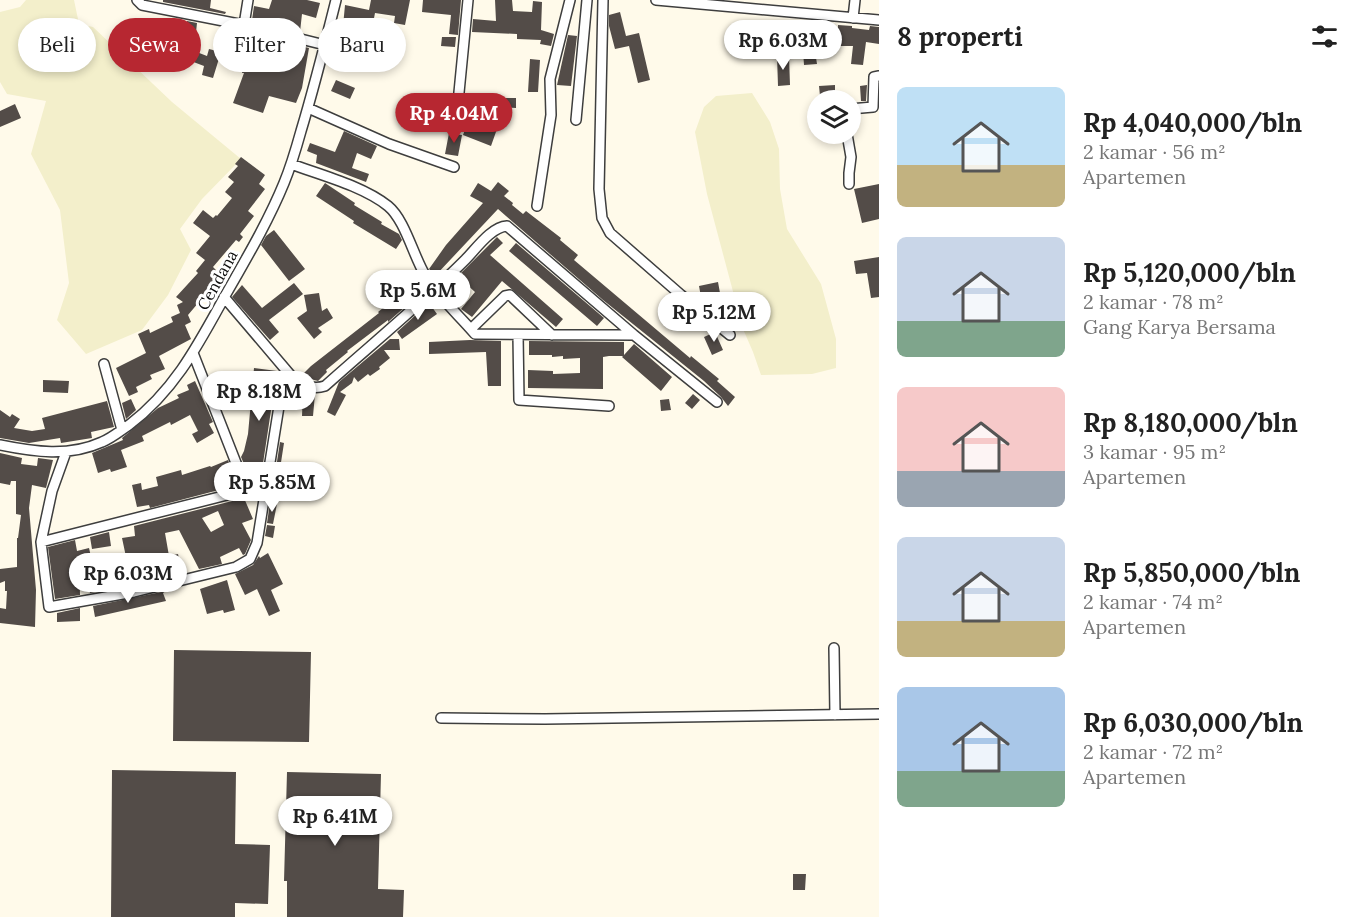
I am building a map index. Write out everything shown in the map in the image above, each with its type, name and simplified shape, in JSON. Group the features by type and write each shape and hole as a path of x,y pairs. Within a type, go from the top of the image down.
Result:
{"street":[{"path":"137,0 141,5 213,19"},
{"path":"245,18 248,0"},
{"name":"Cendana","path":"332,18 336,0"},
{"path":"457,113 468,0"},
{"path":"537,206 551,115 550,79 570,0"},
{"path":"576,120 587,0"},
{"path":"603,0 599,189 602,218 610,233 730,335"},
{"path":"657,0 879,20"},
{"path":"778,0 779,11"},
{"path":"853,18 855,0"},
{"name":"Cendana","path":"0,445 48,452 66,452 102,443 161,398 193,353 245,262 284,183 318,71"},
{"path":"861,108 873,107 874,77 879,76"},
{"path":"308,108 389,144 454,167"},
{"path":"849,144 851,157 849,184"},
{"path":"291,164 361,191 389,207 399,220 424,274 435,290 477,335 634,335"},
{"path":"224,297 285,369 307,386 313,388 325,386 435,290 489,236 500,227 507,226 634,335 717,402"},
{"path":"471,329 505,296 510,295 552,335"},
{"path":"518,335 519,400 609,406"},
{"path":"193,353 247,490"},
{"path":"104,364 122,430"},
{"path":"66,452 50,501 41,542 49,607 134,592 220,572 243,564 253,555 267,489 285,369"},
{"path":"41,542 247,490 267,489"},
{"path":"834,648 835,715"},
{"path":"441,718 545,719 879,714"}],"shaded area":[{"path":"26,0 74,0 78,18 18,18 18,72 96,72 96,30 108,41 108,72 140,72 172,102 241,159 202,199 180,229 191,250 168,295 142,330 86,354 57,320 69,283 60,210 31,154 46,101 7,94 0,82 0,12 20,7"},
{"path":"752,93 770,122 779,149 780,189 787,229 821,284 836,339 836,368 812,374 761,375 743,329 707,194 695,132 704,107 716,96"}],"building":[{"path":"163,0 211,0 210,8 226,12 225,14 163,2"},
{"path":"272,0 307,0 320,3 316,18 302,14 302,18 252,18 254,6 269,9"},
{"path":"371,0 410,0 406,20 406,18 375,13 374,18 344,18 345,5 369,10"},
{"path":"423,0 461,0 458,35 449,34 451,15 422,12"},
{"path":"495,0 512,0 513,11 532,12 533,1 542,2 541,30 554,34 551,46 540,44 541,40 517,39 517,34 472,32 473,19 496,21"},
{"path":"620,12 626,36 639,33 650,80 638,83 629,46 615,49 609,26 609,15"},
{"path":"815,21 815,31 838,33 838,25 869,30 870,26 879,27 879,44 866,42 863,65 851,64 853,46 835,46 835,53 815,51 817,64 804,65 801,22"},
{"path":"568,35 577,36 571,86 557,85"},
{"path":"442,37 456,37 455,47 441,46"},
{"path":"306,47 309,48 306,65"},
{"path":"209,49 213,50 213,72 215,72 213,78 202,75 204,66 201,65 201,54 207,56"},
{"path":"777,56 789,56 790,85 778,86"},
{"path":"530,59 540,60 538,92 528,92"},
{"path":"305,72 296,103 269,96 263,113 233,103 244,73 242,73"},
{"path":"336,80 355,88 350,99 331,91"},
{"path":"835,85 835,90 819,90 819,86"},
{"path":"867,85 866,101 861,101 860,86"},
{"path":"502,98 516,98 516,108 501,107"},
{"path":"15,104 21,118 0,127 0,111"},
{"path":"467,124 485,131 486,126 497,129 491,146 463,135"},
{"path":"344,131 377,146 371,159 357,153 352,168 369,174 366,182 316,163 317,155 307,151 310,143 335,152"},
{"path":"449,133 462,135 458,156 445,154"},
{"path":"241,157 265,175 259,184 265,189 248,211 254,216 240,234 243,237 239,242 236,240 213,267 217,276 211,284 213,287 188,315 191,322 185,325 191,339 159,356 165,369 150,375 152,379 136,387 138,392 129,396 116,368 146,353 138,334 149,329 150,333 173,322 171,317 180,313 177,305 183,302 176,297 198,273 196,271 205,260 196,253 210,236 193,223 203,210 213,218 217,216 232,198 225,192 234,182 228,177 238,166 235,164"},
{"path":"498,182 509,191 504,196 513,203 512,205 523,214 526,211 561,238 560,240 578,255 574,260 690,358 691,356 719,379 717,381 735,397 728,406 704,381 603,300 498,209 436,275 429,269 446,245 483,203 470,196 478,183 491,191"},
{"path":"325,183 382,222 381,224 399,234 402,240 396,249 353,223 354,221 316,196"},
{"path":"879,184 879,219 862,223 854,189"},
{"path":"274,230 305,269 289,281 261,245 266,236"},
{"path":"497,237 503,243 490,255 563,319 556,327 502,281 472,317 461,309 475,292 464,282 456,292 448,286"},
{"path":"516,243 604,318 597,326 509,251"},
{"path":"879,257 879,297 871,298 867,273 856,274 854,261"},
{"path":"415,276 423,287 413,295 415,298 388,322 388,320 347,351 326,370 327,372 318,381 307,378 303,374 379,313 399,295 396,290"},
{"path":"718,282 720,293 701,297 699,286"},
{"path":"294,283 303,294 269,320 279,332 270,340 232,297 242,285 262,308"},
{"path":"319,293 322,311 327,308 333,318 318,328 322,332 314,339 297,318 307,311 304,295"},
{"path":"429,303 437,314 402,339 397,332"},
{"path":"715,332 723,350 712,355 704,337"},
{"path":"390,339 399,339 400,350 384,350 390,358 379,367 380,369 370,376 368,374 358,382 354,377 352,383 340,392 346,395 335,416 327,412 339,382"},
{"path":"501,341 501,386 488,386 486,352 429,354 429,342"},
{"path":"529,341 624,342 624,355 634,344 672,377 661,391 623,356 609,356 603,357 603,389 528,388 528,370 553,371 553,374 580,373 580,358 563,359 563,356 529,355"},
{"path":"254,368 277,371 260,483 251,484 248,475 249,467 245,466 241,457 248,434"},
{"path":"43,380 69,381 68,393 43,392"},
{"path":"195,381 213,422 209,424 214,433 197,443 192,434 198,431 190,415 142,436 144,441 121,450 127,467 98,473 92,453 123,440 122,438 158,408 179,398 177,395 189,390 187,385"},
{"path":"303,391 315,394 313,416 302,416"},
{"path":"693,394 700,400 692,409 685,403"},
{"path":"131,399 136,410 126,419 122,403"},
{"path":"669,399 671,410 661,411 660,400"},
{"path":"107,401 114,427 91,432 92,438 61,443 60,438 29,443 0,438 0,410 10,417 12,414 20,419 14,428 32,431 45,429 42,418"},
{"path":"280,442 284,443 275,501 271,501"},
{"path":"0,453 22,458 21,464 37,466 38,458 53,460 46,488 32,485 29,508 36,590 35,627 0,623 0,608 6,609 7,591 5,591 5,581 0,583 0,569 17,567 17,538 21,515 16,514 16,481 11,481 10,485 0,483"},
{"path":"228,460 238,485 150,508 149,505 137,507 132,485 141,483 142,490 158,486 156,477 181,470 182,475"},
{"path":"244,498 253,519 242,523 251,540 243,555 239,548 220,557 222,564 199,569 179,530 165,533 169,556 178,554 182,573 90,593 88,583 124,577 123,572 129,571 122,538 135,536 134,526","holes":["218,511 224,525 211,532 202,518"]},
{"path":"270,503 277,504 273,524 267,523"},
{"path":"267,525 275,526 273,538 265,536"},
{"path":"109,532 111,546 92,549 90,537"},
{"path":"75,540 77,551 89,548 92,561 79,563 80,595 55,599 48,547"},
{"path":"268,553 283,584 271,590 280,611 269,616 257,589 245,595 235,574 253,565 259,556 260,558"},
{"path":"227,580 235,610 207,614 200,589"},
{"path":"166,591 163,593 166,601 95,617 93,606"},
{"path":"80,608 80,621 57,622 57,613"},
{"path":"174,650 311,652 309,742 173,741"},
{"path":"112,770 236,772 235,844 270,845 268,904 235,903 235,917 111,917"},
{"path":"287,772 381,774 378,889 404,890 403,917 287,917 287,881 284,881"},
{"path":"793,874 806,874 805,890 793,890"}]}
